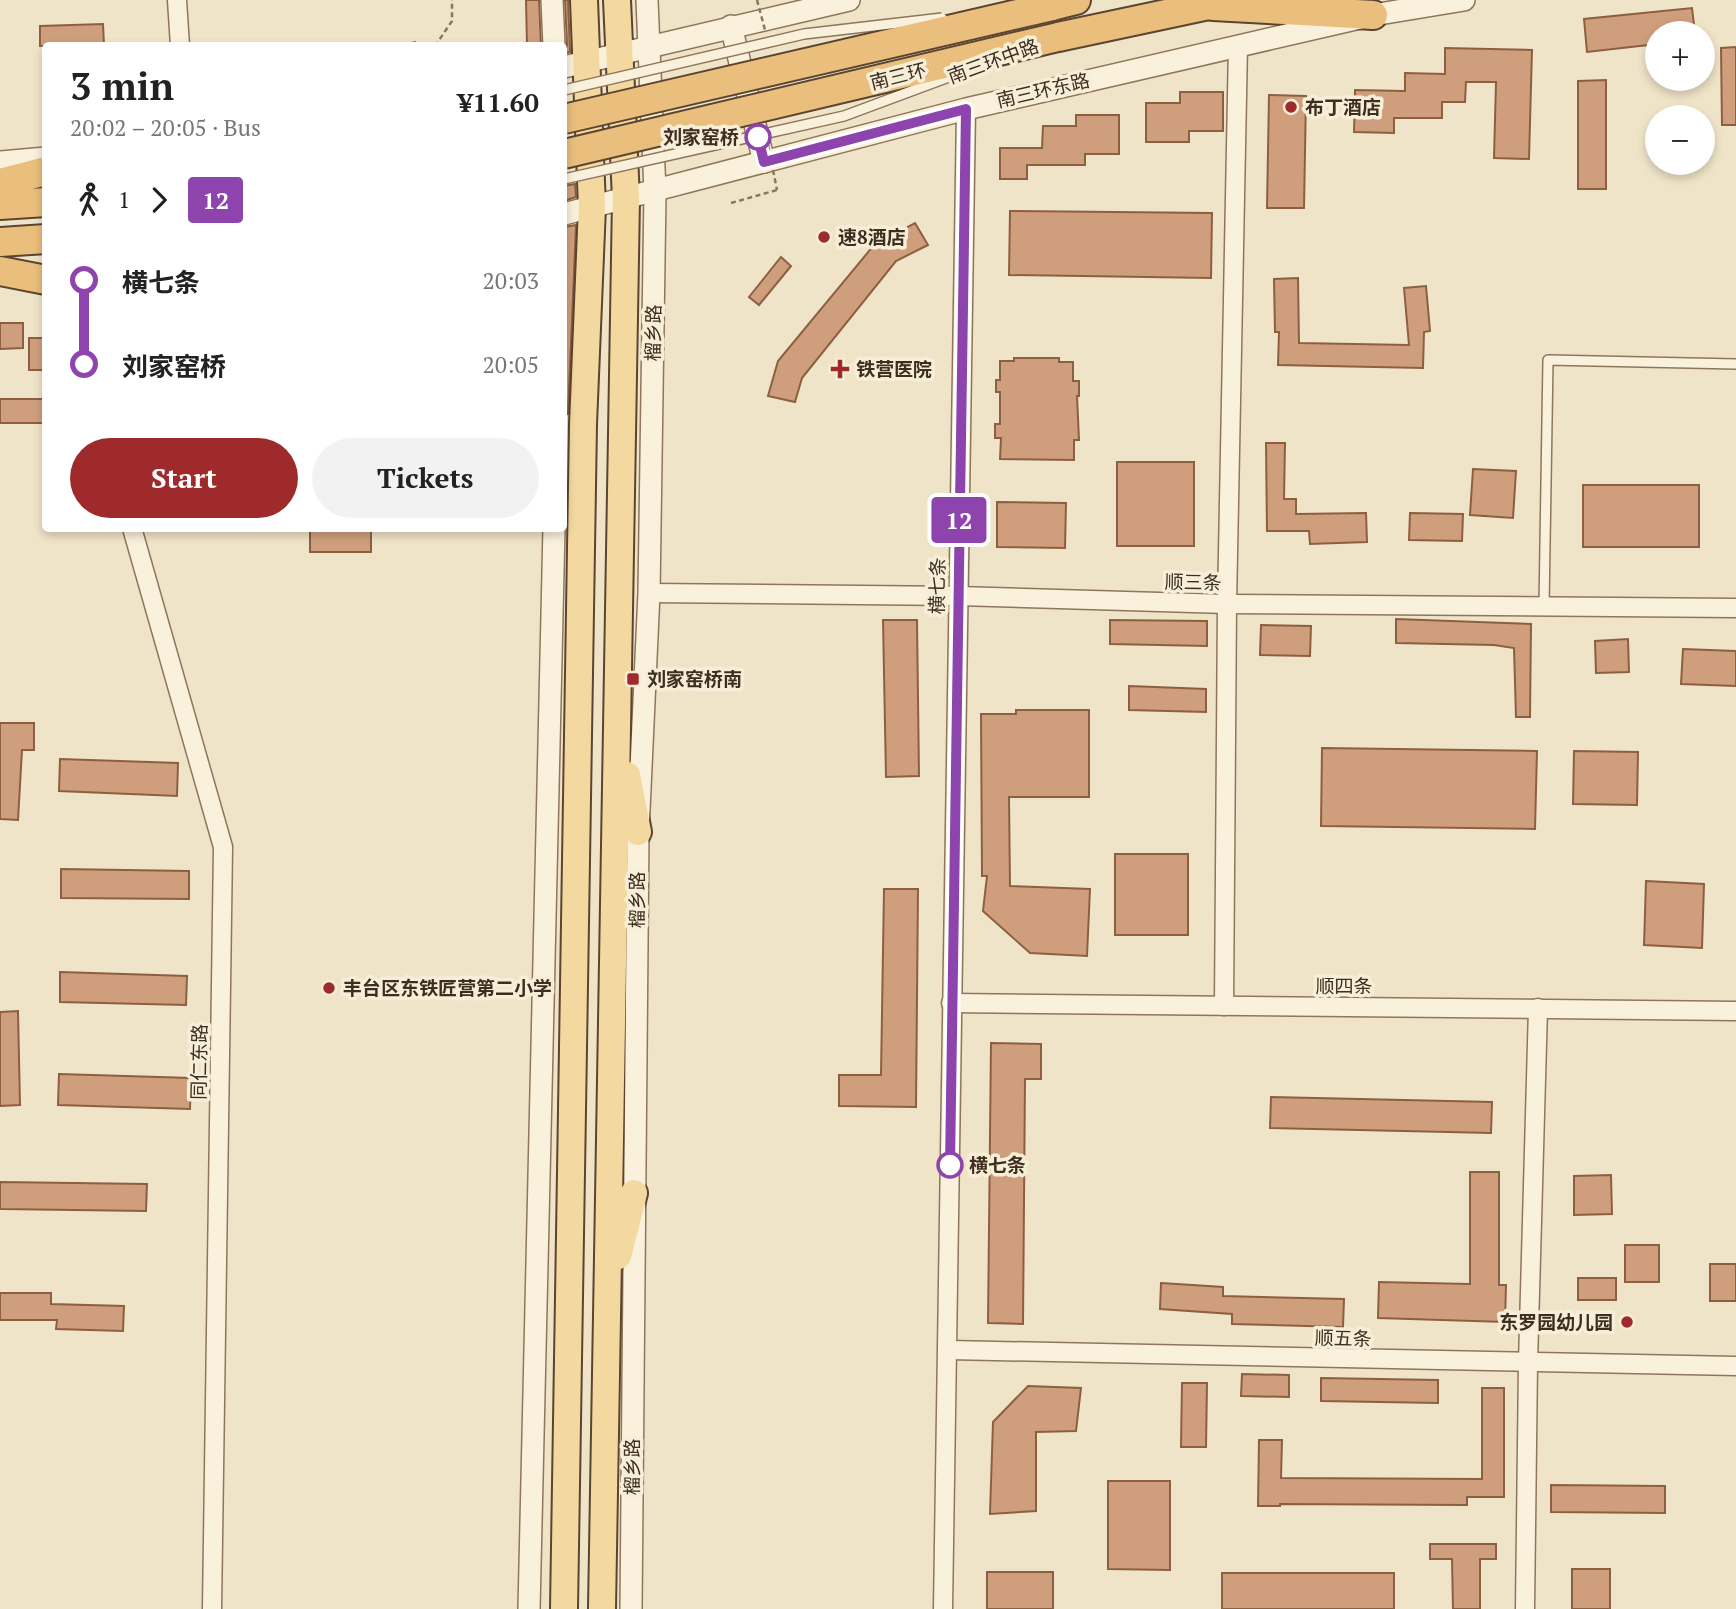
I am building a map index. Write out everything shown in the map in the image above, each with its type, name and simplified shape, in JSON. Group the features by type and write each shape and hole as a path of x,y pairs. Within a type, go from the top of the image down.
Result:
{"highway":[{"name":"南三环","path":"567,119 1064,3"},
{"name":"南三环","path":"567,153 1058,37 1219,3 1373,15"},
{"path":"0,183 42,172"},
{"path":"0,205 42,202"},
{"path":"0,242 42,239"},
{"path":"0,271 42,281"}],"main road":[{"path":"564,1609 583,424 592,207 575,64 584,0"},
{"name":"榴乡路","path":"602,1609 626,199 617,0"},
{"path":"617,720 638,832"},
{"path":"607,1298 634,1193"}],"street":[{"path":"177,0 180,42"},
{"path":"552,0 554,42"},
{"name":"榴乡路","path":"631,1609 638,832 649,593 655,191 647,0"},
{"path":"575,64 849,0"},
{"name":"南三环东路","path":"592,207 966,109 1373,15 1464,0"},
{"path":"731,26 764,162"},
{"path":"1224,1006 1227,604 1238,45"},
{"name":"横七条","path":"943,1609 966,109"},
{"path":"0,162 42,158"},
{"path":"567,213 592,207"},
{"path":"0,284 42,282"},
{"name":"同仁东路","path":"133,532 223,847 212,1609"},
{"path":"529,1609 554,532"},
{"name":"顺三条","path":"649,593 958,596 1227,604 1736,608"},
{"name":"顺四条","path":"951,1003 1736,1011"},
{"path":"1525,1609 1528,1363 1538,1008"},
{"name":"顺五条","path":"949,1350 1736,1366"}],"lane":[{"name":"南三环中路","path":"567,89 804,34 1064,3"},
{"name":"南三环中路","path":"567,177 844,116 1058,37"},
{"path":"1545,606 1548,360 1736,364"}],"path":[{"path":"438,42 452,21 452,0"},
{"path":"731,202 777,190"}],"building":[{"path":"526,0 539,0 541,42 527,42"},
{"path":"565,0 568,0 570,52 567,53"},
{"path":"1692,8 1694,21 1645,21 1645,45 1587,52 1584,19"},
{"path":"103,24 104,42 42,42 40,46 40,26"},
{"path":"1736,47 1736,125 1722,125 1721,48"},
{"path":"1445,48 1532,50 1529,159 1494,158 1496,82 1466,82 1465,102 1442,102 1442,118 1394,118 1394,133 1354,132 1355,90 1405,91 1405,73 1445,74"},
{"path":"1606,80 1606,189 1578,189 1578,81"},
{"path":"1180,92 1223,92 1223,131 1189,131 1189,142 1146,142 1146,103 1180,103"},
{"path":"1269,95 1306,96 1304,208 1267,208"},
{"path":"1076,115 1119,115 1119,154 1085,154 1085,165 1027,165 1027,179 1000,179 1000,148 1042,148 1043,126 1076,126"},
{"path":"575,184 576,197 567,200 567,185"},
{"path":"1010,211 1212,213 1211,278 1009,275"},
{"path":"915,223 928,245 896,261 802,378 795,402 768,396 778,361 874,245"},
{"path":"576,225 567,414 567,226"},
{"path":"781,257 791,266 759,305 749,297"},
{"path":"1298,278 1299,343 1409,345 1404,288 1426,286 1430,331 1424,332 1423,368 1278,365 1279,332 1275,332 1274,279"},
{"path":"0,323 23,323 23,348 0,349"},
{"path":"29,338 42,338 42,370 29,370"},
{"path":"1014,358 1059,358 1059,362 1073,362 1073,381 1079,381 1079,440 1074,440 1074,460 1000,459 1001,438 995,438 995,424 1000,424 1000,392 996,392 996,380 1000,380 1000,361 1014,361"},
{"path":"0,399 42,399 42,423 0,423"},
{"path":"1266,443 1285,443 1284,499 1296,499 1296,514 1366,513 1367,542 1310,544 1309,531 1267,531"},
{"path":"1117,462 1194,462 1194,546 1117,546"},
{"path":"1473,469 1516,471 1513,518 1470,515"},
{"path":"1583,485 1699,485 1699,547 1583,547"},
{"path":"997,502 1066,503 1065,548 997,547"},
{"path":"1410,513 1463,514 1462,541 1409,540"},
{"path":"310,532 371,532 371,552 310,552"},
{"path":"1396,619 1531,624 1530,717 1516,717 1514,648 1494,645 1396,643"},
{"path":"883,620 917,620 919,776 886,777"},
{"path":"1110,620 1207,621 1207,646 1110,644"},
{"path":"1261,625 1311,626 1310,656 1260,655"},
{"path":"1628,639 1629,672 1596,673 1595,641"},
{"path":"1683,649 1736,651 1736,686 1681,684"},
{"path":"1129,686 1206,689 1206,712 1129,710"},
{"path":"1016,710 1089,710 1089,797 1009,797 1010,886 1090,889 1087,956 1030,953 983,911 987,876 982,876 981,714 1016,714"},
{"path":"0,723 34,723 34,750 22,750 18,820 0,819"},
{"path":"1322,748 1537,751 1535,829 1321,826"},
{"path":"1574,751 1638,752 1637,805 1573,804"},
{"path":"60,759 178,763 177,796 59,791"},
{"path":"1115,854 1188,854 1188,935 1115,935"},
{"path":"61,869 189,871 189,899 61,898"},
{"path":"1646,881 1704,884 1702,948 1644,945"},
{"path":"884,889 918,889 916,1107 839,1106 839,1075 881,1075"},
{"path":"60,972 187,976 186,1005 60,1002"},
{"path":"18,1011 20,1105 0,1106 0,1012"},
{"path":"991,1043 1041,1044 1041,1079 1025,1079 1023,1324 988,1323"},
{"path":"59,1074 191,1078 190,1109 58,1105"},
{"path":"1271,1097 1492,1102 1491,1133 1270,1128"},
{"path":"1470,1172 1499,1172 1499,1285 1506,1285 1505,1322 1378,1318 1379,1282 1470,1284"},
{"path":"1611,1175 1612,1214 1574,1215 1574,1176"},
{"path":"0,1182 147,1184 146,1211 0,1209"},
{"path":"1625,1245 1659,1245 1659,1282 1625,1282"},
{"path":"1710,1264 1736,1264 1736,1301 1710,1301"},
{"path":"1578,1278 1616,1278 1616,1300 1578,1300"},
{"path":"1161,1283 1223,1287 1223,1296 1344,1299 1343,1327 1232,1324 1232,1314 1160,1309"},
{"path":"0,1293 51,1293 51,1304 124,1306 123,1331 56,1329 57,1320 0,1320"},
{"path":"1242,1374 1289,1375 1289,1397 1241,1396"},
{"path":"1321,1378 1438,1380 1438,1403 1321,1401"},
{"path":"1182,1383 1207,1383 1206,1447 1181,1447"},
{"path":"1028,1386 1081,1388 1076,1431 1036,1432 1036,1511 990,1514 993,1422"},
{"path":"1482,1388 1504,1388 1504,1497 1467,1497 1467,1505 1258,1506 1259,1440 1282,1440 1281,1478 1482,1479"},
{"path":"1108,1481 1170,1481 1170,1570 1108,1569"},
{"path":"1551,1485 1665,1486 1665,1513 1551,1512"},
{"path":"1430,1544 1496,1544 1496,1559 1480,1559 1480,1609 1453,1609 1452,1559 1430,1559"},
{"path":"1572,1569 1610,1569 1610,1609 1572,1609"},
{"path":"987,1572 1053,1572 1053,1609 987,1609"},
{"path":"1222,1573 1394,1573 1394,1609 1222,1609"}],"bus line":[{"name":"12","path":"758,137 764,162 966,109 950,1165"}],"place":[{"name":"布丁酒店","path":"1291,107"},
{"name":"刘家窑桥","path":"758,137"},
{"name":"速8酒店","path":"824,237"},
{"name":"铁营医院","path":"840,369"},
{"name":"刘家窑桥南","path":"633,679"},
{"name":"丰台区东铁匠营第二小学","path":"329,988"},
{"name":"横七条","path":"950,1165"},
{"name":"东罗园幼儿园","path":"1627,1322"}]}
